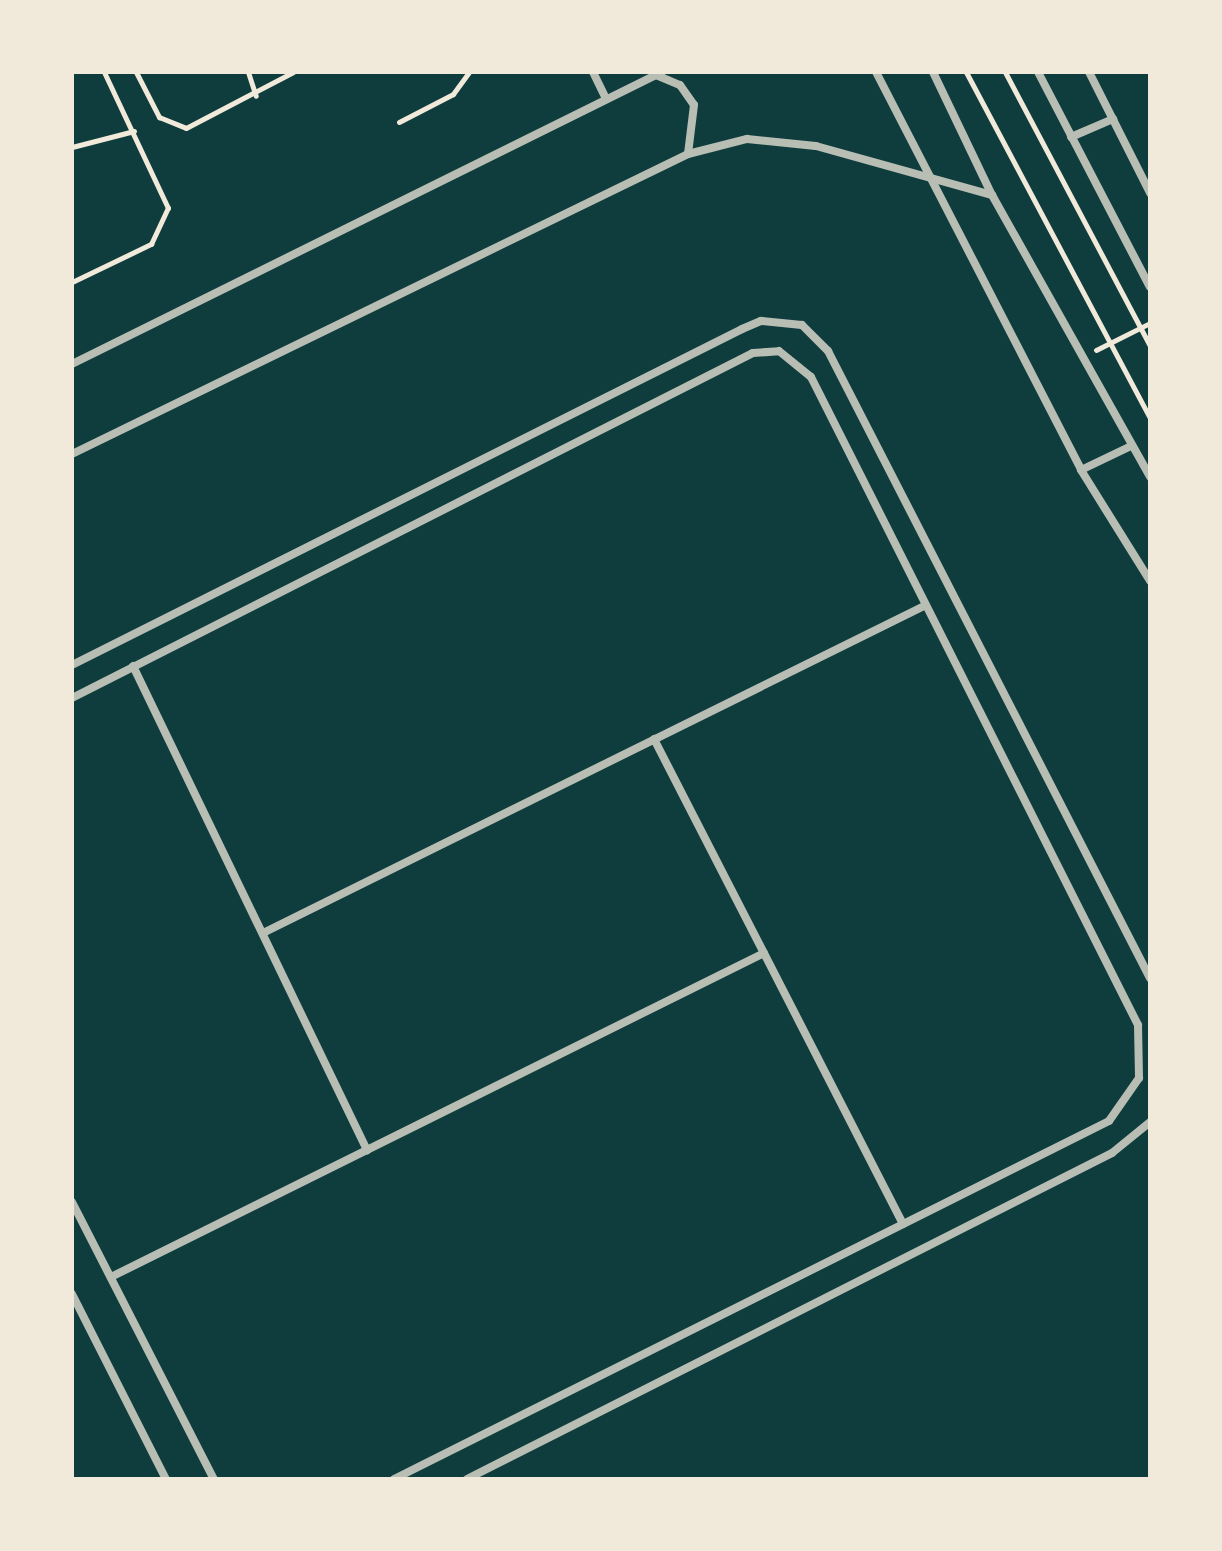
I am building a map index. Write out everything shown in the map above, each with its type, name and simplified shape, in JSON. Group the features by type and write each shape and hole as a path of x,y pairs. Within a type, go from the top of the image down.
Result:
{"street":[{"path":"593,72 606,99"},
{"path":"876,72 1081,470 1150,581"},
{"path":"933,72 992,195 1150,477"},
{"path":"1038,72 1150,287"},
{"path":"1089,72 1150,193"},
{"path":"72,364 659,74 680,85 694,105 688,154"},
{"path":"1071,137 1113,119"},
{"path":"72,454 688,154 747,139 816,146 992,195"},
{"path":"72,665 742,329 782,320 802,325 828,351 1150,978"},
{"path":"72,698 766,349 792,356 811,377 1138,1025 1143,1051 1128,1102 1109,1121 394,1479"},
{"path":"1081,470 1131,446"},
{"path":"263,933 924,606"},
{"path":"133,666 367,1150"},
{"path":"654,739 903,1224"},
{"path":"111,1277 764,953"},
{"path":"467,1479 1112,1153 1150,1122"},
{"path":"72,1202 214,1479"},
{"path":"72,1294 166,1479"}],"path":[{"path":"72,282 151,244 163,228 162,188 104,72"},
{"path":"136,72 159,117 178,127 256,96 293,72"},
{"path":"248,72 256,96"},
{"path":"399,122 453,94 469,72"},
{"path":"966,72 1150,418"},
{"path":"1005,72 1150,346"},
{"path":"72,147 134,131"},
{"path":"1084,356 1150,323"}]}
